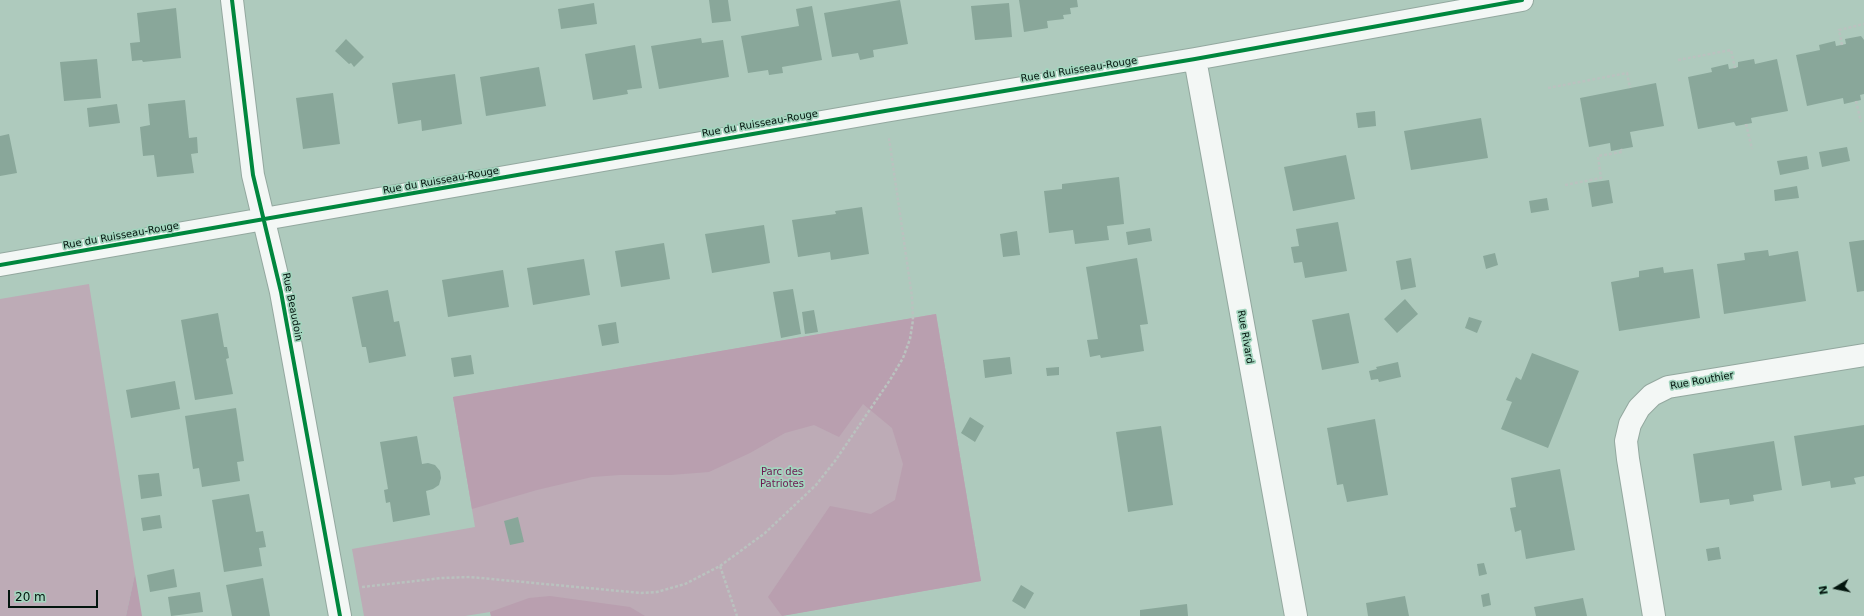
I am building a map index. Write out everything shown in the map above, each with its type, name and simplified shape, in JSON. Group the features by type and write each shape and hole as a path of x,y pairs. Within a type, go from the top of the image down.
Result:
{"street":[{"name":"Rue Beaudoin","path":"232,0 253,175 281,292 340,616"},
{"name":"Rue du Ruisseau-Rouge","path":"0,266 885,111 1195,59 1522,0"},
{"name":"Rue Rivard","path":"1195,59 1296,616"},
{"name":"Rue Routhier","path":"1654,616 1626,441 1630,424 1639,408 1652,395 1668,387 1864,355"}],"path":[{"path":"1842,45 1839,30 1864,24"},
{"path":"1678,60 1731,50 1735,68"},
{"path":"1548,88 1627,73 1630,88"},
{"path":"1856,101 1861,122"},
{"path":"336,592 374,585 458,577 641,593 657,592 685,584 720,566 765,533 816,485 890,380 903,358 910,339 912,297 885,111"},
{"path":"1746,124 1752,149"},
{"path":"1565,185 1602,178 1598,156 1622,152 1621,149"},
{"path":"720,566 737,616"}],"green space":[{"path":"89,284 135,574 126,616 0,616 0,299"},
{"name":"Parc des Patriotes","path":"936,314 981,581 781,616 491,616 490,612 465,616 364,616 352,549 475,527 453,397"}],"shaded area":[{"path":"936,314 981,581 782,616 768,597 830,506 871,514 895,500 903,464 892,428 863,404 839,437 814,425 785,433 750,453 709,472 671,475 620,475 592,477 537,490 472,509 453,397"},
{"path":"135,574 142,616 126,616"},
{"path":"550,596 630,607 645,616 491,616 490,612 529,598"}],"building":[{"path":"709,0 728,0 731,21 712,23"},
{"path":"900,0 908,44 873,50 874,57 860,60 858,53 832,57 824,13"},
{"path":"1019,0 1077,0 1078,7 1070,8 1071,14 1063,15 1064,19 1047,21 1048,28 1024,32"},
{"path":"594,3 597,24 561,29 558,9"},
{"path":"1009,3 1012,37 975,40 971,6"},
{"path":"812,6 822,60 782,67 783,73 769,75 768,70 748,73 741,36 799,26 796,9"},
{"path":"176,8 181,58 143,62 142,60 132,61 130,43 140,42 137,13"},
{"path":"1861,36 1864,40 1864,94 1860,95 1861,100 1844,104 1843,98 1807,106 1796,55 1820,50 1819,45 1835,41 1836,46 1846,44 1845,39"},
{"path":"701,38 702,43 723,40 729,77 659,89 651,46"},
{"path":"346,39 364,57 354,67 335,51"},
{"path":"635,45 642,88 627,90 628,94 593,100 585,54"},
{"path":"97,59 101,98 64,101 60,62"},
{"path":"1754,59 1755,64 1777,59 1788,111 1751,118 1752,123 1736,126 1734,122 1698,129 1688,77 1712,72 1711,68 1728,64 1729,69 1735,68 1738,67 1738,62"},
{"path":"539,67 546,106 486,116 480,77"},
{"path":"455,74 462,124 422,131 421,120 398,124 392,83"},
{"path":"1656,83 1664,126 1630,132 1633,147 1611,151 1610,143 1589,147 1580,98"},
{"path":"333,93 340,144 303,149 296,98"},
{"path":"185,100 189,138 197,137 198,153 191,154 194,173 157,177 154,155 143,156 140,127 150,125 148,104"},
{"path":"117,104 120,123 89,127 87,108"},
{"path":"1375,111 1376,126 1358,128 1356,113"},
{"path":"1481,118 1488,158 1411,170 1404,131"},
{"path":"9,134 17,173 0,176 0,136"},
{"path":"1847,147 1850,161 1822,167 1819,152"},
{"path":"1346,155 1355,199 1293,211 1284,167"},
{"path":"1807,156 1809,169 1780,175 1777,161"},
{"path":"1119,177 1124,224 1107,226 1109,240 1075,244 1073,230 1049,233 1044,191 1062,189 1062,184"},
{"path":"1609,180 1613,203 1592,207 1588,183"},
{"path":"1797,186 1799,198 1775,201 1774,190"},
{"path":"1547,198 1549,210 1531,213 1529,201"},
{"path":"862,207 869,254 831,260 830,252 798,257 792,220 836,214 835,211"},
{"path":"1338,222 1347,271 1305,278 1302,262 1294,263 1291,247 1299,246 1296,229"},
{"path":"764,225 770,263 712,273 705,234"},
{"path":"1150,228 1152,241 1128,245 1126,232"},
{"path":"1017,231 1020,255 1003,257 1000,234"},
{"path":"1864,240 1864,291 1857,292 1849,242"},
{"path":"664,243 670,279 621,287 615,251"},
{"path":"1768,250 1769,256 1798,251 1806,301 1724,314 1717,264 1745,260 1744,253"},
{"path":"1495,253 1498,265 1486,269 1483,256"},
{"path":"1137,258 1148,324 1140,325 1144,351 1101,358 1100,355 1090,357 1087,340 1098,339 1086,267"},
{"path":"1411,258 1416,287 1401,290 1396,261"},
{"path":"584,259 590,295 533,305 527,268"},
{"path":"1663,267 1664,273 1693,269 1700,318 1619,331 1611,282 1639,277 1639,271"},
{"path":"503,270 509,307 448,317 442,280"},
{"path":"793,289 801,334 781,338 773,292"},
{"path":"388,290 394,322 399,321 406,356 369,363 366,347 362,347 352,297"},
{"path":"1405,299 1418,314 1397,333 1384,319"},
{"path":"814,310 818,332 805,334 802,312"},
{"path":"218,313 224,347 227,347 229,358 226,359 233,394 195,400 181,320"},
{"path":"1349,313 1359,363 1322,370 1312,320"},
{"path":"1469,317 1482,321 1477,333 1465,328"},
{"path":"616,322 619,343 602,346 598,325"},
{"path":"1532,353 1579,371 1548,448 1501,429 1512,402 1506,400 1516,377 1521,380"},
{"path":"471,355 474,374 454,377 451,358"},
{"path":"1010,357 1012,374 985,378 983,360"},
{"path":"1398,362 1401,377 1379,382 1378,379 1371,380 1369,371 1377,369 1376,367"},
{"path":"1059,367 1059,375 1047,376 1046,368"},
{"path":"175,381 180,409 131,418 126,390"},
{"path":"236,408 244,461 237,462 240,481 202,487 199,468 193,469 185,416"},
{"path":"970,417 984,426 975,442 961,433"},
{"path":"1375,419 1388,495 1347,502 1343,484 1337,485 1327,428"},
{"path":"1864,425 1864,476 1854,478 1856,484 1831,488 1830,481 1802,486 1794,436"},
{"path":"1161,426 1173,505 1128,512 1116,432"},
{"path":"417,436 422,464 428,463 435,465 440,471 441,478 439,485 426,491 430,515 393,522 390,502 386,503 384,490 388,489 380,442"},
{"path":"1774,441 1782,490 1753,495 1754,501 1730,505 1729,499 1700,503 1693,454"},
{"path":"1560,469 1575,550 1526,559 1521,530 1515,532 1510,508 1516,507 1511,478"},
{"path":"159,473 162,496 141,499 138,475"},
{"path":"249,494 256,532 263,531 266,547 259,548 262,566 224,572 212,500"},
{"path":"160,515 162,528 143,531 141,518"},
{"path":"518,517 524,542 510,545 504,521"},
{"path":"1719,547 1721,559 1708,561 1706,549"},
{"path":"1484,563 1487,574 1479,576 1477,564"},
{"path":"174,569 177,587 150,592 147,575"},
{"path":"263,578 270,616 232,616 226,585"},
{"path":"1021,585 1034,593 1025,609 1012,601"},
{"path":"200,592 203,612 171,616 168,597"},
{"path":"1489,593 1491,605 1483,607 1481,595"},
{"path":"1405,596 1409,616 1368,616 1366,603"},
{"path":"1583,598 1587,616 1536,616 1534,607"},
{"path":"1187,604 1188,616 1140,616 1140,610"}],"cycle path":[{"path":"232,0 253,175 281,292 340,616"},
{"path":"0,265 885,111 1195,59 1522,0"}]}
